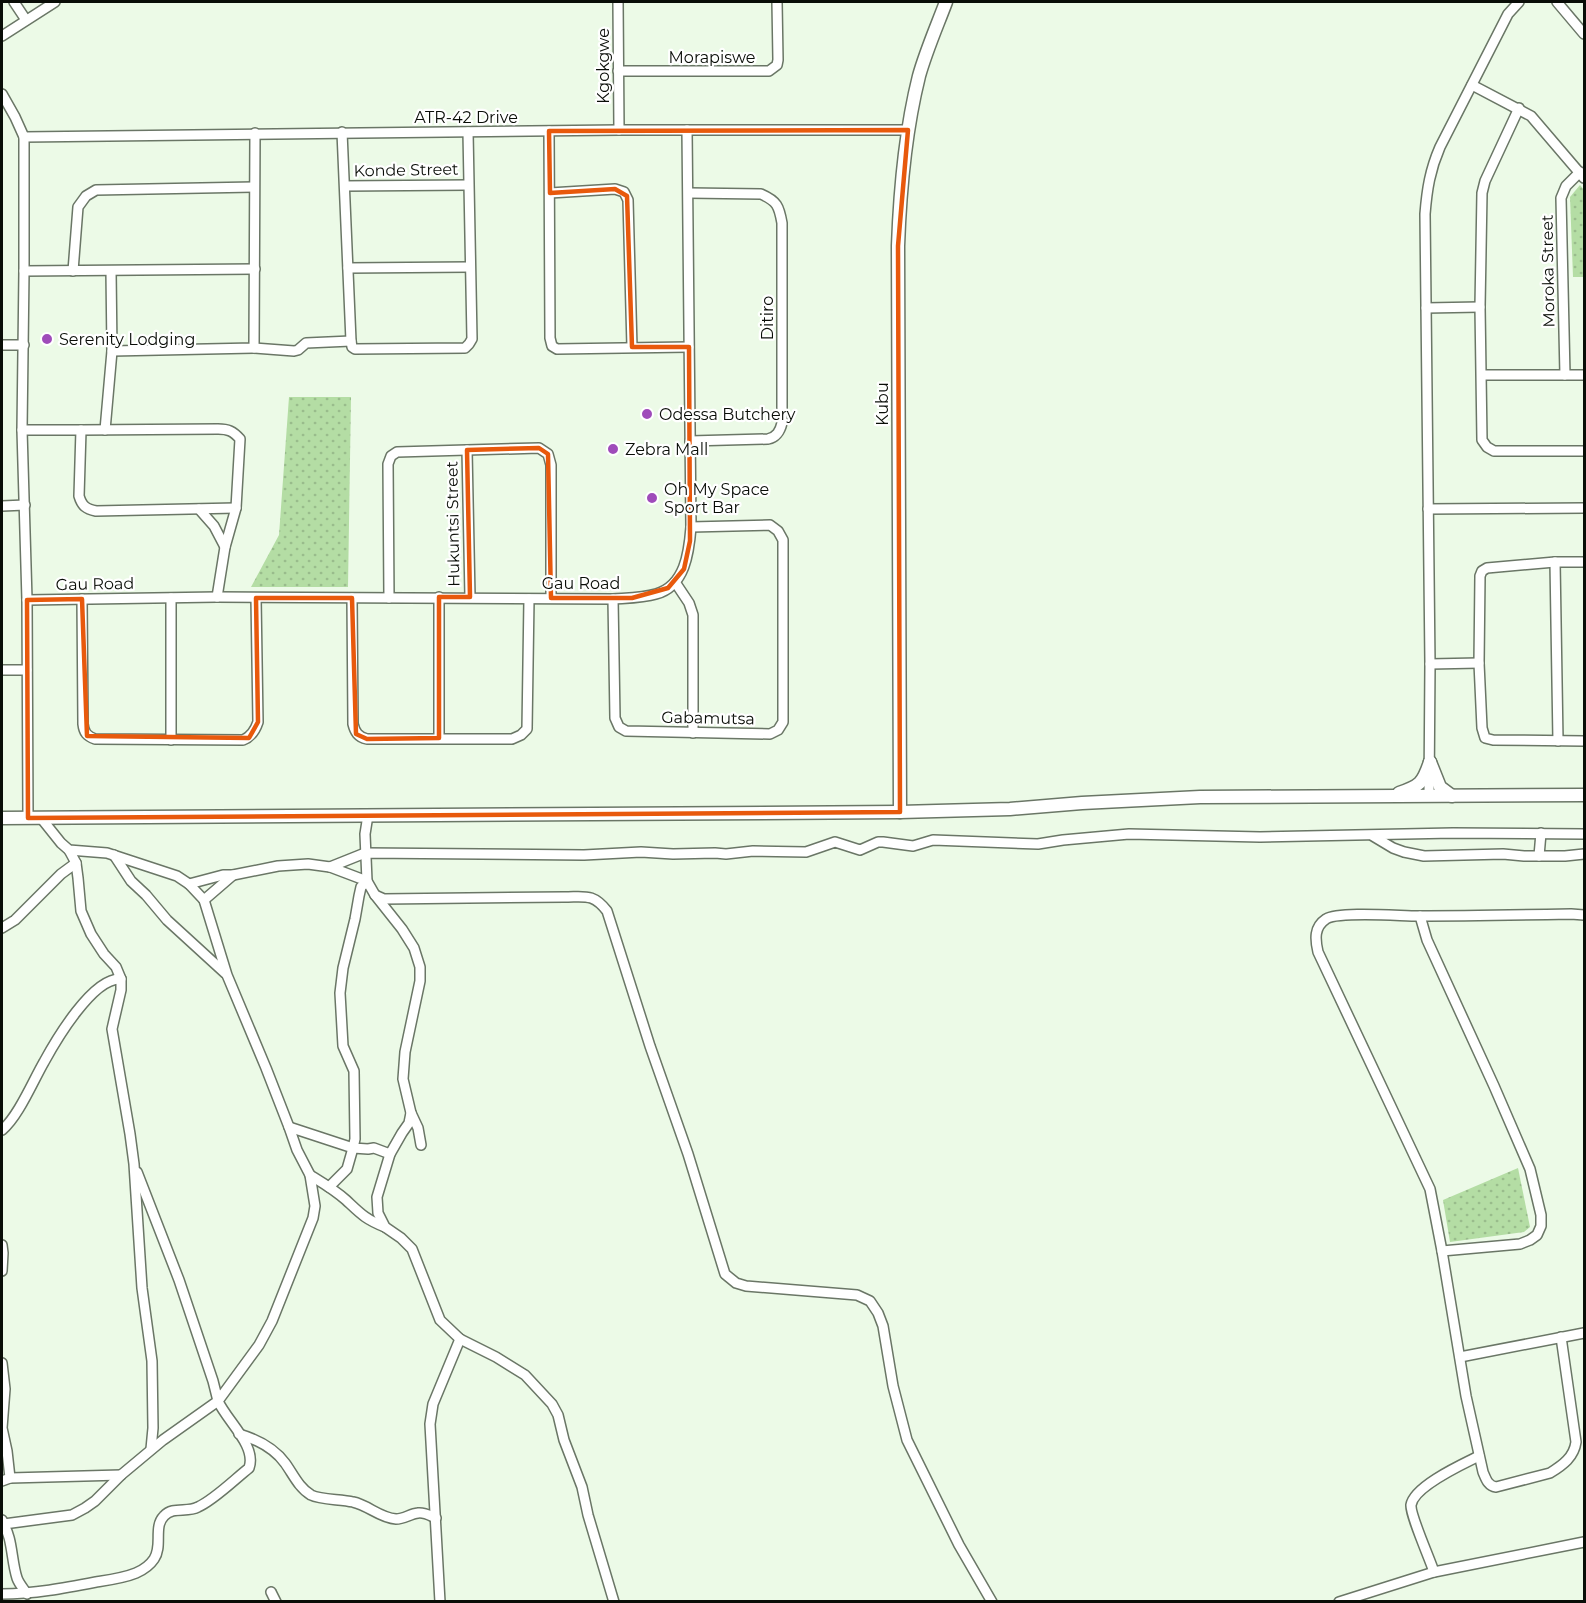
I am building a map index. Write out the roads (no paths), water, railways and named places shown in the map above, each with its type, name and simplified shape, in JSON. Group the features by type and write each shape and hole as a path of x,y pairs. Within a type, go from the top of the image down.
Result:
{"main road":[{"name":"Kubu","path":"900,812 898,246 901,184 908,130 920,73 946,2"},
{"path":"1430,762 1440,787 1452,796"},
{"path":"1390,796 1419,785 1425,778 1430,762"},
{"path":"900,783 906,797 914,806 928,812"},
{"path":"2,818 928,812 1200,797 1584,795"}],"street":[{"path":"14,2 26,20"},
{"path":"2,36 55,2"},
{"name":"Kgokgwe","path":"618,2 619,130"},
{"name":"Morapiswe","path":"618,71 769,71 777,65 778,60 777,2"},
{"path":"1429,796 1430,664 1425,213 1428,181 1432,164 1440,147 1508,14 1519,2"},
{"path":"1557,2 1582,26"},
{"path":"1472,85 1519,108 1535,119 1582,175"},
{"path":"2,94 24,137 22,430 27,600 28,818"},
{"path":"1519,108 1482,189 1480,307 1482,440 1494,452 1584,451"},
{"path":"687,130 691,527 684,569 675,582 689,603 693,615 693,733"},
{"name":"ATR-42 Drive","path":"24,137 342,132 908,130"},
{"path":"549,131 550,338 552,346 557,349 689,347"},
{"path":"342,132 351,341 355,350 465,348 472,339 468,132"},
{"path":"254,348 255,133"},
{"name":"Moroka Street","path":"1565,375 1561,198 1566,186 1582,175"},
{"name":"Konde Street","path":"345,186 468,185"},
{"path":"73,272 78,207 91,192 96,190 254,187"},
{"path":"550,193 615,189 624,192 627,196 632,347"},
{"name":"Ditiro","path":"689,193 760,194 771,198 777,204 782,223 781,429 778,434 768,439 690,441"},
{"path":"348,268 470,267"},
{"path":"24,271 255,269"},
{"path":"105,430 112,351 111,271"},
{"path":"1426,308 1480,307"},
{"path":"112,351 254,348 294,351 308,342 351,341"},
{"path":"2,345 24,345"},
{"path":"1482,375 1584,375"},
{"path":"22,430 229,429 235,433 240,439 236,508 225,547 217,597"},
{"path":"81,430 79,496 83,506 88,509 96,511 236,508"},
{"path":"389,598 388,464 391,456 397,452 539,448 548,454 551,465 551,598"},
{"name":"Hukuntsi Street","path":"467,450 470,597"},
{"path":"2,506 25,505"},
{"path":"1428,509 1584,508"},
{"path":"199,509 214,526 225,547"},
{"name":"Gabamutsa","path":"613,599 615,718 619,727 626,731 693,733 770,734 778,730 783,722 783,540 778,531 770,525 691,527"},
{"path":"1584,562 1555,562 1487,568 1482,571 1480,576 1479,663 1482,728 1485,738 1584,741"},
{"path":"1555,562 1558,741"},
{"name":"Gau Road","path":"27,600 217,597 613,599 657,594 675,582"},
{"path":"439,597 439,738"},
{"path":"171,598 171,740"},
{"path":"82,599 82,724 88,737 95,739 243,740 249,738 258,722 256,598"},
{"path":"352,598 353,724 357,734 367,740 512,739 521,735 527,729 529,599"},
{"path":"1430,664 1479,663"},
{"path":"2,670 27,670"},
{"path":"368,815 364,834 367,881 414,948 420,966 420,981 409,1029 403,1079 421,1145"},
{"path":"41,818 69,850 75,863 81,910 91,934 116,967 121,979 121,990 112,1029 134,1164 141,1288 152,1361 151,1449"},
{"path":"1539,856 1541,833"},
{"path":"330,867 364,853 584,855 715,852 726,854 753,851 806,852 836,842 860,850 883,842 913,846 933,840 1038,844 1129,834 1260,837 1584,834"},
{"path":"1404,852 1406,834"},
{"path":"1371,835 1393,848 1424,856 1584,854"},
{"path":"27,1594 18,1581 11,1547 2,1522 72,1515 95,1501 121,1475 176,1429 218,1401 259,1345 272,1321 313,1218 315,1206 310,1175 297,1150 290,1127 227,975 204,900 189,884 177,876 107,853 69,850"},
{"path":"114,855 131,881 167,920 227,975"},
{"path":"2,928 15,920 75,863"},
{"path":"189,884 223,875 278,866 308,864 330,867 367,881"},
{"path":"204,900 233,875"},
{"path":"329,1187 347,1169 355,1139 354,1071 343,1046 340,993 343,968 361,887 367,881"},
{"path":"375,895 403,899 589,897 598,900 607,911 688,1154 725,1274 736,1283 746,1286 857,1295 870,1301 883,1326 907,1440 959,1545 992,1602"},
{"path":"1561,1337 1576,1442 1575,1449 1570,1457 1550,1473 1496,1487 1492,1486 1486,1481 1466,1396 1430,1189 1318,952 1315,937 1317,928 1324,920 1339,915 1584,915"},
{"path":"1420,916 1427,940 1530,1169 1541,1215 1541,1226 1537,1235 1520,1244 1442,1251"},
{"path":"2,1130 12,1118 45,1060 86,999 108,981 121,979"},
{"path":"385,1227 378,1213 377,1197 390,1154 410,1123 411,1113"},
{"path":"290,1127 353,1148 374,1148 390,1154"},
{"path":"2,1594 27,1594 137,1573 155,1558 159,1547 159,1524 162,1517 174,1510 190,1510 201,1506 249,1468 251,1462 250,1452 218,1401 179,1280 134,1164"},
{"path":"310,1175 345,1199 364,1218 385,1227 401,1238 412,1249 440,1320 460,1339 525,1375 552,1404 558,1415 564,1440 582,1487 614,1602"},
{"path":"2,1245 2,1271"},
{"path":"1460,1357 1584,1333"},
{"path":"440,1602 430,1436 433,1404 460,1339"},
{"path":"2,1363 5,1389 2,1428 7,1451 6,1479 121,1475"},
{"path":"238,1434 264,1445 279,1457 300,1486 312,1495 354,1502 396,1519 418,1513 436,1518"},
{"path":"1434,1572 1413,1516 1411,1505 1414,1497 1438,1478 1479,1456"},
{"path":"1338,1602 1434,1572 1584,1542"},
{"path":"271,1592 276,1602"}],"place":[{"name":"Serenity Lodging","path":"47,339"},
{"name":"Odessa Butchery","path":"647,414"},
{"name":"Zebra Mall","path":"613,449"},
{"name":"Oh My Space Sport Bar","path":"652,498"}]}
